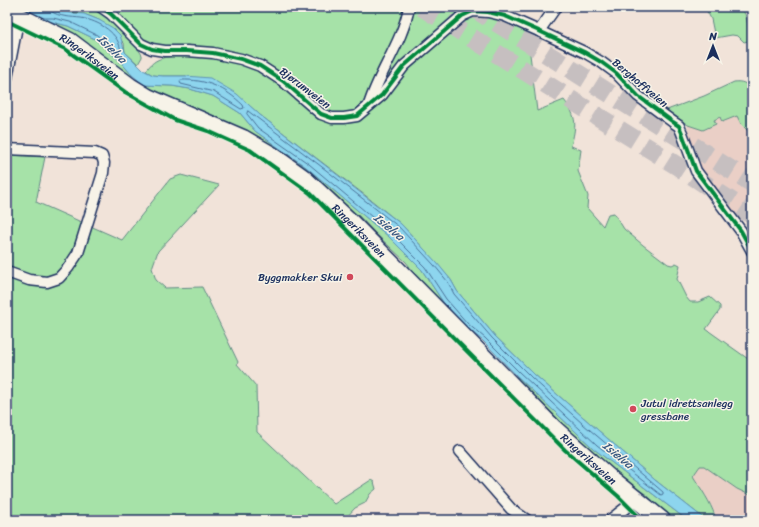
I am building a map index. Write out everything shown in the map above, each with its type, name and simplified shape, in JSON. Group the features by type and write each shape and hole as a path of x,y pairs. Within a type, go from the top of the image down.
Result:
{"main road":[{"name":"Ringeriksveien","path":"7,10 70,42 130,86 148,97 242,138 272,155 299,174 317,189 353,224 554,428 662,520"}],"street":[{"name":"Bjørumveien","path":"101,7 116,19 141,44 152,49 213,53 240,59 260,66 283,81 321,114 332,118 357,116 369,105"},
{"path":"369,105 374,90 396,44 409,7"},
{"path":"539,31 556,7"},
{"name":"Berghoffveien","path":"369,105 382,95 404,66 462,16 473,11 488,12 505,16 584,52 601,62 616,74 638,96 679,126 696,171 741,231 752,251"},
{"path":"7,21 17,26 7,78"},
{"path":"7,148 95,153 102,156 104,163 103,173 78,253 68,268 59,278 46,282 29,280 7,272"},
{"path":"460,451 511,509 527,520"},
{"path":"610,520 637,499"}],"shaded area":[{"path":"737,116 741,124 752,135 752,213 740,219 720,197 706,177 698,163 688,139 688,125 703,130 716,124 714,119 719,117 723,122"},
{"path":"700,466 704,466 737,489 752,496 752,520 713,520 715,516 713,509 693,476"}],"green space":[{"path":"50,7 94,7 120,28 133,41 142,55 138,64 125,52 124,43 99,20 84,14 72,13"},
{"path":"109,7 468,7 458,13 431,36 381,92 373,84 364,101 353,112 348,114 331,113 274,70 242,54 230,50 201,47 170,47 147,44"},
{"path":"705,7 741,7 748,24 748,41 744,42 738,36 732,35 715,38 711,19"},
{"path":"474,14 494,16 527,30 537,111 564,100 569,106 574,117 575,127 571,146 581,150 578,171 588,196 587,208 603,226 608,214 614,213 624,229 643,245 668,264 672,265 676,263 680,265 677,279 690,302 698,302 710,297 720,306 720,310 706,329 752,361 752,496 737,489 704,466 700,466 693,476 711,505 715,516 713,520 706,520 655,480 535,375 495,336 457,291 451,280 401,224 366,196 260,115 242,99 186,76 153,75 146,71 154,62 163,58 174,56 213,58 240,63 249,66 274,80 306,108 322,119 341,123 352,121 462,18"},
{"path":"43,22 52,22 68,26 95,39 119,60 132,75 128,76"},
{"path":"734,82 744,83 752,89 752,94 748,100 752,104 752,135 741,124 737,116 722,122 720,117 714,120 716,124 703,130 688,125 667,110 704,96"},
{"path":"144,85 172,86 190,89 213,96 240,113 255,131 306,167 388,236 422,270 443,302 466,327 420,285 413,271 406,262 359,216 337,200"},
{"path":"7,155 45,157 36,202 122,240 170,179 181,175 219,185 158,251 152,268 156,280 165,288 202,287 238,362 237,364 256,386 257,432 334,504 371,480 374,482 376,489 370,494 365,503 355,508 344,520 7,520"},
{"path":"516,375 594,449 687,520 674,520 659,508 647,495 620,478 594,457 523,387"}],"water":[{"name":"Isielva","path":"12,7 50,7 72,13 84,14 113,28 120,35 125,52 143,70 153,75 210,78 237,94 260,115 401,224 437,263 451,280 457,291 495,336 535,375 655,480 706,520 687,520 594,449 516,375 483,341 466,327 443,302 422,270 388,236 306,167 255,131 240,113 213,96 190,89 172,86 144,85 95,39 68,26 52,22 43,22"}],"tunnel":[{"path":"422,7 679,167 752,215"},
{"path":"472,7 752,183"}],"cycle path":[{"path":"101,7 111,14 141,44 152,49 165,51 213,53 241,59 260,66 283,81 321,114 332,118 357,116 382,95 404,66 462,16 473,11 488,12 505,16 584,52 601,62 616,73 638,96 679,126 696,171 741,231 752,251"},
{"path":"7,21 65,49 125,92 175,120 208,131 250,150 310,193 565,450 618,496 642,520"}],"place":[{"name":"Byggmakker Skui","path":"350,277"},
{"name":"Jutul idrettsanlegg gressbane","path":"633,409"}]}
